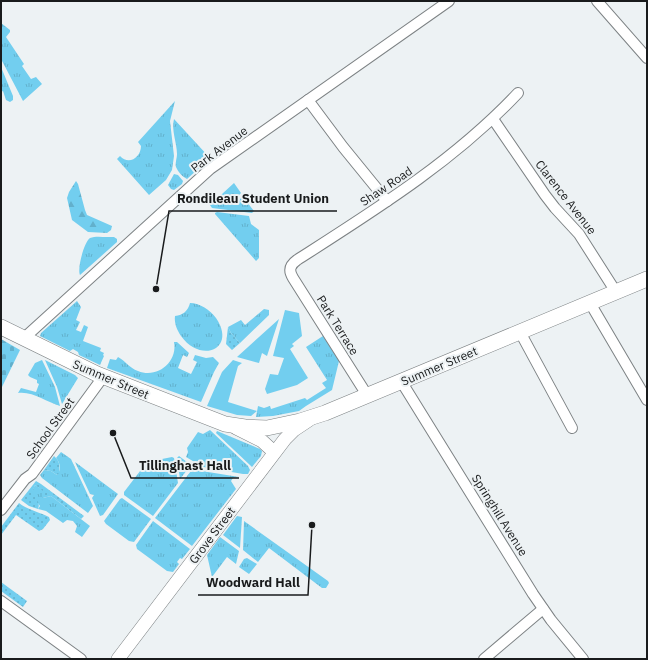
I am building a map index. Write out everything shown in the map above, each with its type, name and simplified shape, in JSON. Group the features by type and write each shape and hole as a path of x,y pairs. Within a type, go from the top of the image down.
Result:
{"main road":[{"name":"Summer Street","path":"1,328 103,377 225,424 267,428 312,418 590,304 647,279"}],"street":[{"name":"Park Avenue","path":"23,338 210,169 449,1"},
{"path":"597,1 647,58"},
{"name":"Shaw Road","path":"290,268 297,260 426,175 493,119 518,93"},
{"path":"308,100 343,147 387,201"},
{"name":"Clarence Avenue","path":"493,119 545,195 579,234 616,292"},
{"name":"Park Terrace","path":"290,268 290,274 367,395"},
{"path":"590,304 647,400"},
{"path":"520,332 572,428"},
{"name":"School Street","path":"1,510 24,479 32,474 103,377"},
{"name":"Springhill Avenue","path":"401,381 543,609 583,659"},
{"name":"Grove Street","path":"118,659 274,452 290,434 312,418"},
{"name":"Summer Street","path":"225,424 256,437 266,443 274,452"},
{"path":"1,600 80,659"},
{"path":"484,659 543,609"}],"green space":[{"path":"1,23 10,30 6,37 24,64 22,66 31,79 36,77 42,84 23,101 1,59"},
{"path":"1,67 13,96 13,100 10,102 6,100 3,91 1,92"},
{"path":"175,101 170,121 174,156 172,170 166,180 149,195 117,159 120,156 127,160 137,157 141,146 138,142"},
{"path":"174,119 209,157 208,160 187,179 178,171 176,167 177,150 173,128"},
{"path":"174,174 178,175 183,181 182,184 174,190 168,185"},
{"path":"76,181 87,215 112,226 111,230 107,233 88,232 72,220 67,198"},
{"path":"234,183 241,193 238,196 234,194 230,197 230,203 238,205 240,199 243,197 254,211 252,213 212,208 210,205"},
{"path":"217,212 249,216 251,224 259,230 259,258 256,261 215,214"},
{"path":"94,237 114,237 117,239 117,242 80,275 80,262 83,250 88,240"},
{"path":"77,301 81,307 76,320 80,322 76,330 81,332 84,325 88,327 83,341 101,348 100,351 104,353 104,356 100,365 79,355 78,352 73,349 70,351 40,336 41,333"},
{"path":"190,303 197,304 211,312 216,318 221,329 222,338 219,345 214,349 206,351 189,345 178,331 175,324 175,316 185,312"},
{"path":"264,309 269,310 269,315 240,343 228,327 241,320 245,325"},
{"path":"285,310 299,313 302,336 292,344 294,346 290,349 308,378 297,385 267,394 265,389 270,374 278,375 284,358 273,356"},
{"path":"279,319 267,356 262,353 259,363 237,357"},
{"path":"228,327 240,343 232,350 226,344"},
{"path":"323,336 339,361 332,390 299,411 273,416 256,417 258,406 264,408 270,406 271,409 305,398 307,400 326,388 322,383 327,380 306,347"},
{"path":"1,339 20,350 1,389"},
{"path":"174,342 177,342 189,353 187,357 183,355 178,368 191,374 197,362 193,360 195,355 206,358 213,357 219,363 201,402 107,368 110,359 116,360 118,357 138,371 152,373 159,371 165,367 173,356"},
{"path":"42,360 55,387 60,406 34,395 18,393 21,388 36,392 39,384 37,383 37,380 28,375 35,363"},
{"path":"45,360 78,378 62,404 57,387"},
{"path":"233,360 242,363 238,366 228,402 257,411 251,416 237,415 207,406 222,372"},
{"path":"210,430 248,466 250,470 248,474 203,467 186,457 188,452 187,448 198,432 203,434"},
{"path":"217,431 260,449 262,451 261,456 252,467 216,433"},
{"path":"61,452 71,459 93,506 88,513 40,475 44,470 51,471 57,475 60,467 56,458"},
{"path":"54,456 59,464 59,473 57,475 51,471 44,470"},
{"path":"179,456 191,465 180,479 177,458"},
{"path":"172,457 174,458 178,483 153,516 124,495 124,492 147,462"},
{"path":"75,462 118,494 103,515 100,516 92,498 94,495 90,494"},
{"path":"194,467 202,471 239,477 233,478 231,481 236,489 192,546 155,518"},
{"path":"36,481 84,516 81,519 51,496 43,498 43,491 35,485 32,493 38,502 39,507 38,509 29,506 21,500"},
{"path":"35,485 44,491 43,498 51,496 90,526 82,537 75,532 77,526 73,521 67,520 63,523 46,511 38,509 40,506 31,493"},
{"path":"122,498 151,519 134,542 129,541 104,521"},
{"path":"19,503 49,517 50,520 43,529 39,531 16,515 1,535 1,527"},
{"path":"237,516 242,517 240,548 223,535"},
{"path":"153,521 190,549 182,559 180,558 177,562 179,564 173,572 167,571 137,549 136,545"},
{"path":"244,521 328,581 329,583 326,588 322,588 269,548 258,562 243,550"},
{"path":"220,537 239,551 236,564 227,557 212,577 207,555"},
{"path":"247,558 257,564 249,574 239,567 244,559"},
{"path":"1,582 27,601 23,607 1,591"}],"place":[{"name":"Rondileau Student Union","path":"156,289"},
{"name":"Tillinghast Hall","path":"113,433"},
{"name":"Woodward Hall","path":"312,525"}]}
